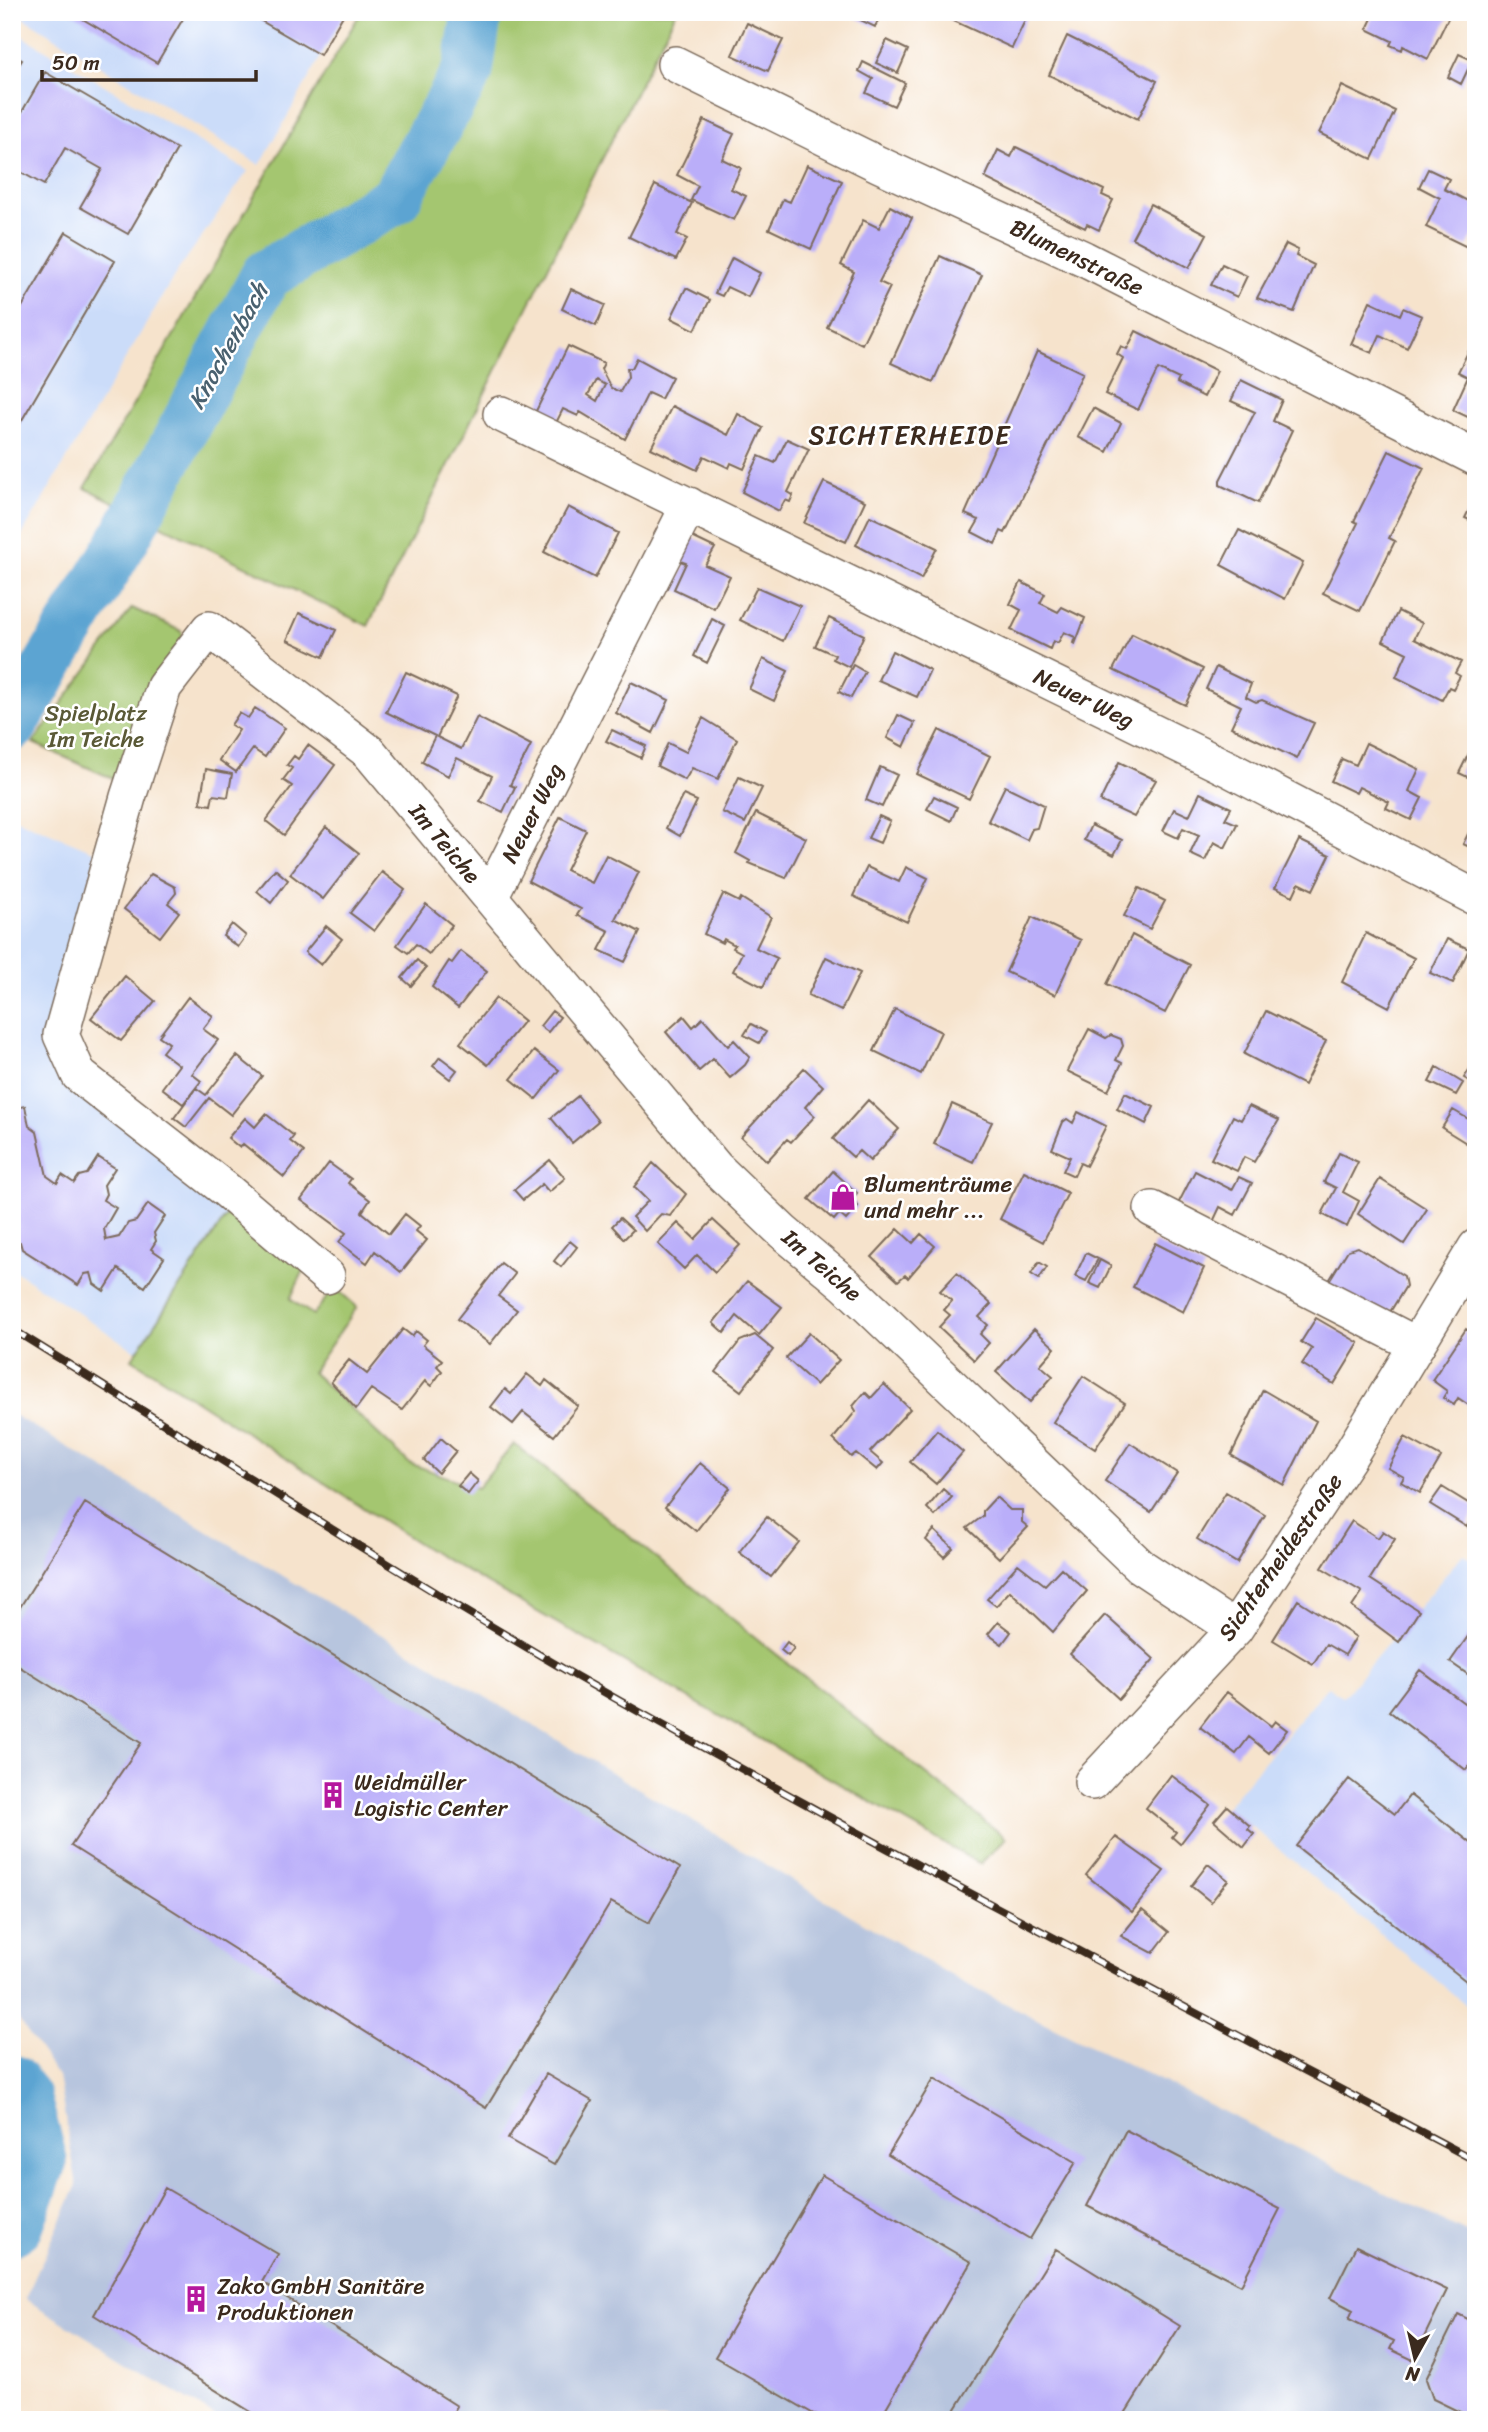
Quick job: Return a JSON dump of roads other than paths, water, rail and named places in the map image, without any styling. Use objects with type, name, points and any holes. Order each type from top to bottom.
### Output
[{"type":"street","name":"Blumenstraße","points":[[675,64],[878,164],[1084,259],[1476,458]]},
{"type":"street","name":"Neuer Weg","points":[[501,414],[1229,769],[1476,898]]},
{"type":"street","name":"Neuer Weg","points":[[490,897],[690,505]]},
{"type":"street","name":"Im Teiche","points":[[327,1276],[225,1189],[79,1075],[61,1035],[128,797],[164,687],[209,629],[369,752],[716,1168],[783,1232],[846,1285],[1140,1566],[1235,1629]]},
{"type":"street","points":[[1152,1209],[1417,1345]]},
{"type":"street","name":"Sichterheidestraße","points":[[1091,1782],[1235,1629],[1349,1457],[1476,1247]]},
{"type":"waterway","name":"Knochenbach","points":[[12,726],[123,541],[266,275],[395,199],[468,71],[477,12]]},
{"type":"waterway","points":[[12,2080],[25,2096],[42,2160],[18,2226],[12,2230]]},
{"type":"railway","points":[[12,1329],[362,1548],[574,1675],[910,1861],[1476,2161]]},
{"type":"place","name":"Blumenträume und mehr ...","points":[[843,1197]]},
{"type":"place","name":"Weidmüller Logistic Center","points":[[333,1795]]},
{"type":"place","name":"Zako GmbH Sanitäre Produktionen","points":[[196,2299]]},
{"type":"district","name":"SICHTERHEIDE","points":[[910,435]]},
{"type":"park label","name":"Spielplatz Im Teiche","points":[[96,726]]}]
